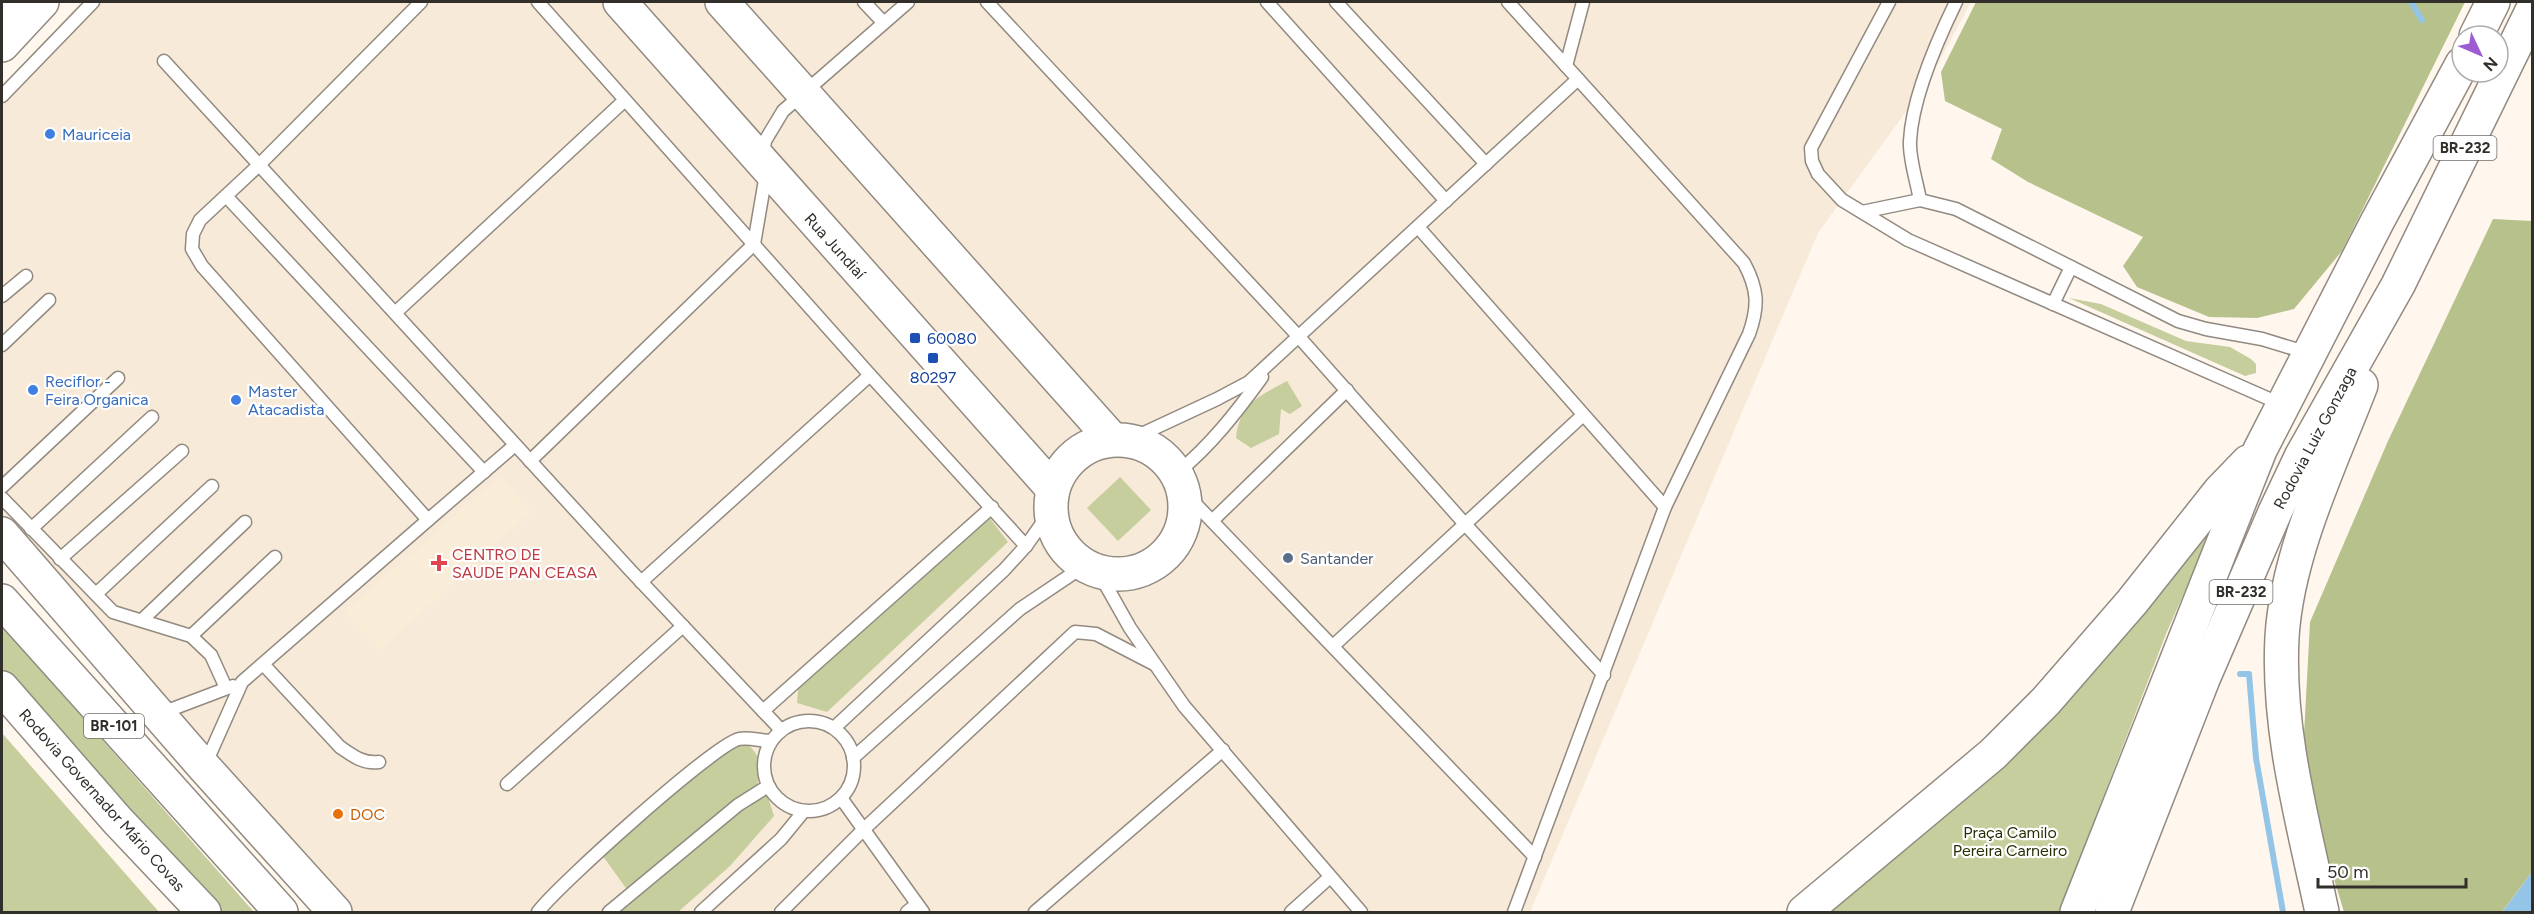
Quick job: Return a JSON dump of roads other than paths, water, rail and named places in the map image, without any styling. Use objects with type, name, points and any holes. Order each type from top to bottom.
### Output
[{"type":"main road","points":[[2,5],[5,2]]},
{"type":"main road","points":[[2,45],[42,2]]},
{"type":"main road","name":"Rua Jundiaí","points":[[620,2],[1051,500]]},
{"type":"main road","points":[[722,2],[1121,440]]},
{"type":"main road","points":[[2482,24],[2493,2]]},
{"type":"main road","name":"Rodovia Luiz Gonzaga","points":[[2112,912],[2203,680],[2275,512],[2302,455],[2398,285],[2532,10]]},
{"type":"main road","name":"BR-232","points":[[2077,912],[2260,450],[2451,84]]},
{"type":"main road","points":[[2322,912],[2290,761],[2282,680],[2282,636],[2288,598],[2305,528],[2398,285]]},
{"type":"main road","points":[[1121,440],[1148,446],[1164,457],[1181,483],[1185,515],[1178,537],[1164,556],[1145,569],[1122,575],[1092,569],[1071,556],[1060,543],[1053,528],[1051,500],[1061,470],[1075,455],[1092,444],[1121,440]]},
{"type":"main road","points":[[1804,912],[1993,754],[2046,700],[2132,602],[2220,491],[2260,450]]},
{"type":"main road","points":[[16,532],[158,714],[335,912]]},
{"type":"main road","name":"BR-101","points":[[2,601],[280,912]]},
{"type":"main road","name":"Rodovia Governador Mário Covas","points":[[2,688],[117,820],[204,912]]},
{"type":"lane","points":[[2,96],[93,2]]},
{"type":"lane","points":[[421,2],[200,220],[193,234],[192,249],[202,267],[428,520]]},
{"type":"lane","points":[[538,2],[870,375],[1026,546]]},
{"type":"lane","points":[[864,2],[883,22]]},
{"type":"lane","points":[[530,461],[754,244],[766,169],[765,141],[783,111],[908,2]]},
{"type":"lane","points":[[987,2],[1299,337],[1464,523],[1604,675]]},
{"type":"lane","points":[[1267,2],[1446,201]]},
{"type":"lane","points":[[1336,2],[1486,164]]},
{"type":"lane","points":[[1508,2],[1744,263],[1756,293],[1756,313],[1749,334],[1665,507],[1514,912]]},
{"type":"lane","points":[[1566,66],[1583,2]]},
{"type":"lane","points":[[1889,2],[1811,148],[1812,161],[1818,174],[1842,200],[1908,240],[2283,405]]},
{"type":"lane","points":[[1920,200],[1909,142],[1915,109],[1941,32],[1956,2]]},
{"type":"lane","points":[[164,61],[641,582],[781,730]]},
{"type":"lane","points":[[1121,440],[1217,399],[1249,382],[1578,79]]},
{"type":"lane","points":[[394,314],[625,100]]},
{"type":"lane","points":[[226,196],[484,471]]},
{"type":"lane","points":[[1863,212],[1920,200],[1956,210],[2178,321],[2206,329],[2262,339],[2310,353]]},
{"type":"lane","points":[[1418,227],[1582,416],[1665,507]]},
{"type":"lane","points":[[2053,304],[2071,267]]},
{"type":"lane","points":[[2,296],[26,276]]},
{"type":"lane","points":[[2,345],[49,300]]},
{"type":"lane","points":[[1271,363],[1230,422],[1203,452],[1181,483],[1212,521],[1535,857]]},
{"type":"lane","points":[[641,582],[870,375]]},
{"type":"lane","points":[[2,487],[118,378]]},
{"type":"lane","points":[[1212,521],[1347,390]]},
{"type":"lane","points":[[1333,646],[1582,416]]},
{"type":"lane","points":[[16,532],[152,417]]},
{"type":"lane","points":[[158,714],[242,682],[515,445]]},
{"type":"lane","points":[[60,559],[182,451]]},
{"type":"lane","points":[[96,594],[212,486]]},
{"type":"lane","points":[[2,498],[16,532],[60,559],[113,612],[191,636],[211,655],[226,688]]},
{"type":"lane","points":[[834,728],[1004,570],[1026,546],[1051,500]]},
{"type":"lane","points":[[763,711],[992,507]]},
{"type":"lane","points":[[142,620],[245,522]]},
{"type":"lane","points":[[191,636],[275,557]]},
{"type":"lane","points":[[853,759],[1020,609],[1092,569],[1184,706],[1361,912]]},
{"type":"lane","points":[[507,784],[683,626]]},
{"type":"lane","points":[[781,912],[863,830],[1075,632],[1096,634],[1154,664]]},
{"type":"lane","points":[[263,663],[340,747],[355,758],[370,763],[379,762]]},
{"type":"lane","points":[[204,767],[242,682]]},
{"type":"lane","points":[[810,720],[825,723],[834,728],[846,739],[853,759],[852,780],[841,798],[834,804],[819,810],[804,811],[789,807],[777,798],[768,786],[764,763],[771,741],[781,730],[795,723],[810,720]]},
{"type":"lane","points":[[538,912],[581,868],[710,756],[739,739],[771,741]]},
{"type":"lane","points":[[1035,912],[1223,750]]},
{"type":"lane","points":[[609,912],[738,805],[768,786]]},
{"type":"lane","points":[[841,798],[916,910]]},
{"type":"lane","points":[[701,912],[781,839],[804,811]]},
{"type":"lane","points":[[1291,912],[1330,877]]},
{"type":"water","points":[[2532,872],[2532,912],[2504,912],[2503,911]]},
{"type":"waterway","points":[[2411,2],[2422,20]]},
{"type":"waterway","points":[[2240,674],[2249,674],[2256,758],[2283,912]]},
{"type":"place","name":"Mauriceia","points":[[50,134]]},
{"type":"place","name":"60080","points":[[915,338]]},
{"type":"place","name":"80297","points":[[933,358]]},
{"type":"place","name":"Reciflor - Feira Organica","points":[[33,390]]},
{"type":"place","name":"Master Atacadista","points":[[236,400]]},
{"type":"place","name":"Santander","points":[[1288,558]]},
{"type":"place","name":"CENTRO DE SAUDE PAN CEASA","points":[[439,563]]},
{"type":"place","name":"DOC","points":[[338,814]]},
{"type":"park label","name":"Praça Camilo Pereira Carneiro","points":[[2010,841]]}]
